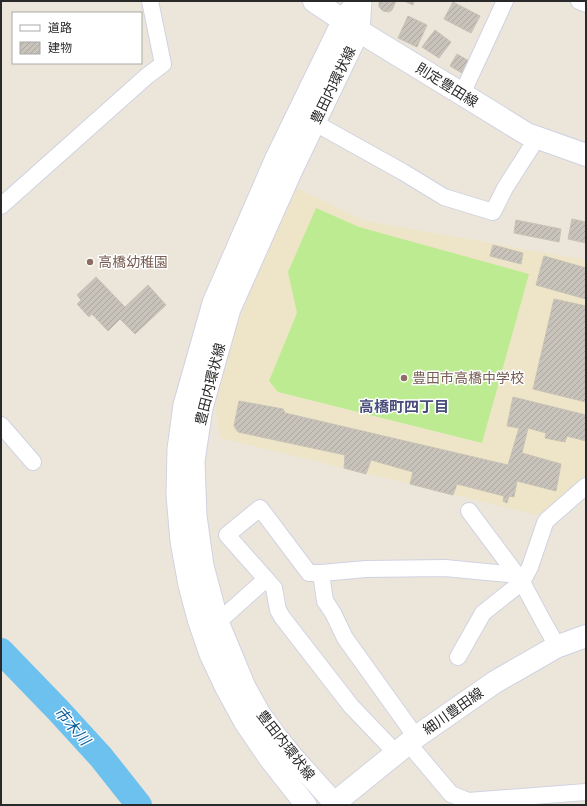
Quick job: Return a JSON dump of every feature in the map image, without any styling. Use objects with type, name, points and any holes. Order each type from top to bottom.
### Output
[{"type":"main road","name":"則定豊田線","points":[[314,1],[351,26],[527,134],[586,156]]},
{"type":"main road","name":"細川豊田線","points":[[334,804],[407,744],[455,708],[495,682],[556,647],[586,636]]},
{"type":"street","points":[[1,206],[147,76],[163,64],[150,1]]},
{"type":"street","name":"豊田内環状線","points":[[306,805],[269,758],[244,720],[226,688],[210,654],[188,585],[181,541],[177,495],[178,449],[184,405],[213,304],[276,158],[351,26],[358,1]]},
{"type":"street","name":"豊田内環状線","points":[[334,804],[293,757],[260,714],[245,687],[218,622],[203,566],[196,516],[194,461],[202,408],[230,309],[292,170],[315,123],[361,1]]},
{"type":"street","points":[[462,94],[505,1]]},
{"type":"street","points":[[579,1],[586,4]]},
{"type":"street","points":[[315,123],[403,172],[444,197],[493,212],[505,188],[538,138]]},
{"type":"street","points":[[1,425],[33,462]]},
{"type":"street","points":[[458,657],[483,613],[530,567],[545,523],[586,486]]},
{"type":"street","points":[[407,744],[351,706],[282,617],[278,610],[274,588],[227,535],[260,508],[309,573],[366,569],[445,568],[519,579]]},
{"type":"street","points":[[468,511],[519,579],[552,637],[556,647]]},
{"type":"street","points":[[321,573],[325,601],[407,744],[451,794],[468,801],[586,792]]},
{"type":"street","points":[[218,622],[266,579]]},
{"type":"shaded area","name":"豊田市高橋中学校","points":[[297,188],[365,221],[586,260],[586,485],[549,518],[220,438],[215,409],[228,347],[253,286]]},
{"type":"green space","points":[[316,208],[359,227],[529,274],[482,443],[278,392],[269,381],[297,313],[288,272]]},
{"type":"building","points":[[379,1],[396,1],[392,10],[389,12],[383,11],[379,7]]},
{"type":"building","points":[[404,1],[414,1],[413,5]]},
{"type":"building","points":[[453,2],[480,16],[471,33],[444,19]]},
{"type":"building","points":[[408,16],[427,25],[417,47],[398,38]]},
{"type":"building","points":[[435,30],[451,42],[439,58],[422,47]]},
{"type":"building","points":[[457,54],[469,61],[462,73],[450,66]]},
{"type":"building","points":[[572,219],[586,222],[586,243],[568,239]]},
{"type":"building","points":[[516,220],[561,229],[559,242],[514,233]]},
{"type":"building","points":[[493,245],[523,253],[521,264],[490,256]]},
{"type":"building","points":[[544,256],[586,268],[586,299],[536,285]]},
{"type":"building","points":[[96,277],[125,307],[148,285],[166,305],[135,334],[120,319],[108,331],[92,314],[89,317],[77,304],[81,300],[77,295]]},
{"type":"building","points":[[554,299],[586,306],[586,402],[533,389]]},
{"type":"building","points":[[513,397],[586,415],[586,441],[567,436],[565,442],[545,438],[546,433],[528,428],[522,453],[561,464],[556,491],[517,481],[514,497],[509,496],[507,503],[503,501],[504,496],[457,484],[453,495],[410,484],[413,472],[371,460],[366,474],[344,468],[345,455],[238,432],[234,426],[239,401],[283,409],[285,413],[508,465],[519,428],[507,426]]},
{"type":"waterway","name":"市木川","points":[[1,651],[101,757],[139,805]]},
{"type":"place","name":"高橋幼稚園","points":[[90,262]]},
{"type":"place","name":"豊田市高橋中学校","points":[[404,378]]},
{"type":"district","name":"高橋町四丁目","points":[[404,407]]}]
